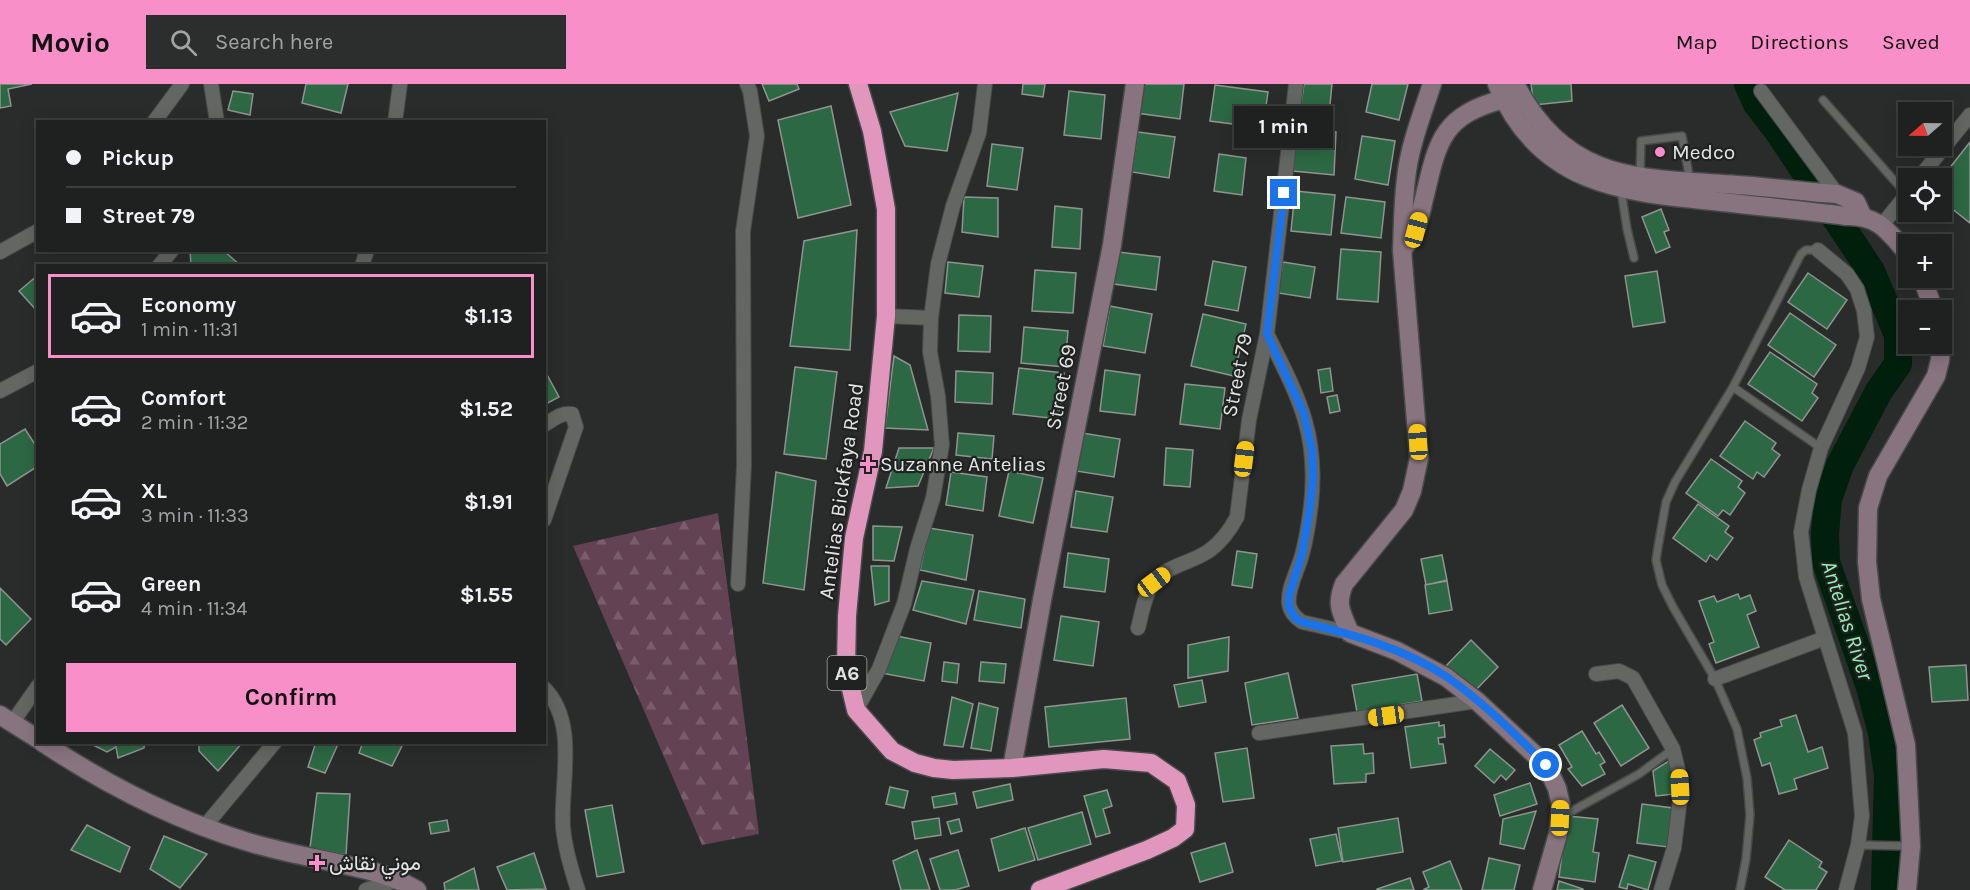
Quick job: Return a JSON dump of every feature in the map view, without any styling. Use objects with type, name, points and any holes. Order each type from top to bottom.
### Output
[{"type":"highway","name":"Antelias Bickfaya Road","points":[[858,84],[872,131],[886,209],[886,316],[873,451],[854,538],[847,616],[846,668],[856,710],[892,751],[915,763],[953,770],[1012,768],[1104,759],[1151,763],[1177,781],[1186,804],[1185,829],[1173,838],[1040,890]]},
{"type":"street","points":[[155,120],[182,84]]},
{"type":"street","points":[[211,84],[217,120]]},
{"type":"street","points":[[395,120],[400,84]]},
{"type":"street","points":[[738,584],[744,466],[743,231],[757,136],[747,84]]},
{"type":"street","points":[[856,710],[879,669],[904,604],[917,549],[933,498],[942,445],[938,396],[930,352],[931,318],[938,264],[952,206],[979,133],[985,84]]},
{"type":"street","name":"Street 69","points":[[1012,768],[1042,600],[1112,244],[1135,84]]},
{"type":"street","name":"Street 79","points":[[1138,628],[1148,593],[1154,582],[1169,571],[1209,551],[1230,530],[1237,518],[1249,420],[1267,334],[1296,84]]},
{"type":"street","points":[[1350,633],[1338,598],[1344,584],[1404,510],[1412,491],[1419,458],[1402,250],[1406,178],[1414,141],[1432,84]]},
{"type":"street","points":[[1515,84],[1536,119],[1556,140],[1586,161],[1599,167],[1640,177],[1831,194],[1856,202],[1854,216]]},
{"type":"street","points":[[1761,91],[1831,194]]},
{"type":"street","points":[[1402,250],[1416,230],[1437,147],[1444,134],[1464,114],[1485,104],[1501,92],[1519,124],[1535,143],[1557,161],[1587,178],[1621,189],[1666,196],[1854,216],[1882,225],[1898,243]]},
{"type":"street","points":[[1927,168],[1970,115]]},
{"type":"street","points":[[1882,225],[1898,205]]},
{"type":"street","points":[[0,252],[36,232]]},
{"type":"street","points":[[1818,250],[1847,274],[1857,289],[1864,311],[1867,337],[1858,368],[1809,490],[1802,532],[1806,577],[1855,733],[1862,816],[1862,845],[1846,890]]},
{"type":"street","points":[[161,264],[170,252]]},
{"type":"street","points":[[886,316],[931,318]]},
{"type":"street","points":[[1267,334],[1304,414],[1312,450],[1313,477],[1310,508],[1302,554],[1289,596],[1289,607],[1295,618],[1302,622],[1350,633],[1424,664],[1446,677],[1477,701],[1546,765],[1557,788],[1561,805],[1560,818],[1542,890]]},
{"type":"street","points":[[1907,890],[1904,846],[1906,745],[1871,599],[1867,562],[1868,508],[1878,476],[1936,376],[1940,354]]},
{"type":"street","points":[[0,391],[36,372]]},
{"type":"street","points":[[546,424],[568,413],[572,414],[575,419],[576,427],[546,514]]},
{"type":"street","points":[[1715,679],[1825,638]]},
{"type":"street","points":[[1596,674],[1619,671],[1633,678],[1673,749],[1679,774],[1680,799],[1674,848],[1661,890]]},
{"type":"street","points":[[36,688],[6,719],[36,739]]},
{"type":"street","points":[[546,690],[551,695],[561,718],[566,744],[563,828],[568,860],[578,890]]},
{"type":"street","points":[[1259,733],[1477,701]]},
{"type":"street","points":[[45,744],[72,762],[174,815],[249,842],[359,868],[398,880],[417,890]]},
{"type":"street","points":[[205,826],[273,744]]},
{"type":"street","points":[[366,890],[398,880]]},
{"type":"lane","points":[[1824,100],[1898,184]]},
{"type":"lane","points":[[1640,177],[1641,141],[1682,136],[1690,181]]},
{"type":"lane","points":[[1621,189],[1634,258]]},
{"type":"lane","points":[[1740,890],[1746,859],[1750,815],[1747,778],[1737,729],[1715,679],[1662,585],[1656,560],[1666,502],[1675,482],[1733,387],[1801,254],[1806,250],[1818,250]]},
{"type":"lane","points":[[1733,387],[1826,452]]},
{"type":"lane","points":[[1560,818],[1639,774],[1673,749]]},
{"type":"lane","points":[[1862,845],[1904,846]]},
{"type":"green space","points":[[718,513],[759,834],[702,845],[573,546]]},
{"type":"building","points":[[0,84],[32,84],[8,89],[11,106],[0,108]]},
{"type":"building","points":[[306,84],[348,84],[341,113],[302,103]]},
{"type":"building","points":[[762,84],[797,84],[799,89],[769,101]]},
{"type":"building","points":[[1023,84],[1045,84],[1043,97],[1022,94]]},
{"type":"building","points":[[1140,84],[1184,84],[1180,119],[1136,113]]},
{"type":"building","points":[[1304,84],[1332,84],[1329,115],[1300,111]]},
{"type":"building","points":[[1372,84],[1408,84],[1399,120],[1366,112]]},
{"type":"building","points":[[1531,84],[1571,84],[1572,101],[1534,105]]},
{"type":"building","points":[[1215,85],[1268,92],[1263,128],[1210,121]]},
{"type":"building","points":[[233,91],[253,94],[250,115],[228,110]]},
{"type":"building","points":[[1069,91],[1105,95],[1101,139],[1064,135]]},
{"type":"building","points":[[958,93],[947,151],[905,146],[890,112]]},
{"type":"building","points":[[831,106],[851,205],[798,218],[778,120]]},
{"type":"building","points":[[1297,128],[1336,132],[1334,175],[1293,171]]},
{"type":"building","points":[[1138,132],[1175,137],[1169,178],[1132,172]]},
{"type":"building","points":[[1362,136],[1395,141],[1388,185],[1355,179]]},
{"type":"building","points":[[1970,142],[1970,223],[1952,209],[1952,168],[1950,168]]},
{"type":"building","points":[[992,144],[1023,148],[1017,190],[987,186]]},
{"type":"building","points":[[1219,154],[1246,158],[1242,195],[1214,191]]},
{"type":"building","points":[[1295,191],[1335,195],[1331,235],[1291,231]]},
{"type":"building","points":[[964,197],[998,198],[998,237],[962,232]]},
{"type":"building","points":[[1346,197],[1385,202],[1381,238],[1341,233]]},
{"type":"building","points":[[1055,206],[1082,209],[1080,249],[1052,247]]},
{"type":"building","points":[[1661,209],[1669,230],[1664,232],[1670,247],[1656,253],[1642,217]]},
{"type":"building","points":[[857,230],[850,350],[790,346],[804,241]]},
{"type":"building","points":[[1341,249],[1381,252],[1378,302],[1337,299]]},
{"type":"building","points":[[190,252],[225,252],[239,264],[191,264]]},
{"type":"building","points":[[1118,252],[1160,257],[1156,290],[1114,284]]},
{"type":"building","points":[[1213,261],[1246,267],[1238,311],[1205,305]]},
{"type":"building","points":[[948,262],[983,266],[979,297],[945,293]]},
{"type":"building","points":[[1283,262],[1315,267],[1310,298],[1278,293]]},
{"type":"building","points":[[1035,270],[1076,273],[1073,313],[1032,311]]},
{"type":"building","points":[[1657,271],[1665,322],[1633,327],[1625,276]]},
{"type":"building","points":[[1808,273],[1847,300],[1827,329],[1788,302]]},
{"type":"building","points":[[36,277],[36,310],[19,291]]},
{"type":"building","points":[[1110,306],[1152,314],[1145,353],[1103,346]]},
{"type":"building","points":[[1790,313],[1836,345],[1814,377],[1768,345]]},
{"type":"building","points":[[1203,314],[1246,324],[1234,376],[1191,366]]},
{"type":"building","points":[[959,315],[991,316],[990,352],[958,351]]},
{"type":"building","points":[[1024,327],[1068,331],[1065,367],[1021,363]]},
{"type":"building","points":[[1770,352],[1817,384],[1812,393],[1818,398],[1802,421],[1748,384]]},
{"type":"building","points":[[894,356],[910,365],[928,430],[885,428]]},
{"type":"building","points":[[795,367],[837,372],[826,459],[784,454]]},
{"type":"building","points":[[1019,368],[1064,373],[1059,419],[1013,414]]},
{"type":"building","points":[[1330,368],[1333,391],[1321,393],[1318,370]]},
{"type":"building","points":[[1105,370],[1140,375],[1135,415],[1100,411]]},
{"type":"building","points":[[956,371],[993,373],[992,404],[955,402]]},
{"type":"building","points":[[546,373],[559,397],[546,404]]},
{"type":"building","points":[[1185,384],[1225,388],[1220,429],[1180,424]]},
{"type":"building","points":[[1337,395],[1340,411],[1330,413],[1327,397]]},
{"type":"building","points":[[1745,421],[1776,443],[1772,449],[1780,455],[1764,477],[1757,472],[1753,479],[1720,456]]},
{"type":"building","points":[[25,429],[36,446],[36,467],[7,486],[0,474],[0,444]]},
{"type":"building","points":[[958,433],[994,436],[992,459],[956,455]]},
{"type":"building","points":[[1082,433],[1120,439],[1114,477],[1076,471]]},
{"type":"building","points":[[899,448],[934,448],[918,486],[886,488]]},
{"type":"building","points":[[1166,448],[1193,450],[1190,487],[1164,485]]},
{"type":"building","points":[[1711,459],[1742,481],[1738,487],[1745,493],[1730,515],[1723,510],[1718,516],[1686,493]]},
{"type":"building","points":[[1009,471],[1043,478],[1033,523],[999,516]]},
{"type":"building","points":[[776,472],[816,481],[804,590],[763,583]]},
{"type":"building","points":[[951,472],[987,477],[983,511],[946,505]]},
{"type":"building","points":[[1076,491],[1113,497],[1107,532],[1071,527]]},
{"type":"building","points":[[1698,504],[1729,526],[1725,532],[1733,538],[1717,560],[1710,555],[1706,562],[1673,538]]},
{"type":"building","points":[[873,526],[902,527],[894,561],[873,560]]},
{"type":"building","points":[[929,528],[973,535],[966,580],[920,570]]},
{"type":"building","points":[[1237,551],[1257,554],[1252,588],[1232,585]]},
{"type":"building","points":[[1068,553],[1109,559],[1105,592],[1064,587]]},
{"type":"building","points":[[1442,555],[1447,580],[1426,585],[1421,559]]},
{"type":"building","points":[[871,566],[889,566],[889,601],[875,605]]},
{"type":"building","points":[[922,581],[974,590],[966,624],[913,610]]},
{"type":"building","points":[[1447,581],[1452,610],[1429,614],[1425,585]]},
{"type":"building","points":[[0,588],[31,619],[6,645],[0,639]]},
{"type":"building","points":[[979,591],[1025,599],[1021,628],[974,620]]},
{"type":"building","points":[[1738,594],[1740,599],[1750,595],[1756,611],[1747,615],[1759,647],[1716,663],[1709,644],[1714,642],[1699,601],[1714,596],[1717,602]]},
{"type":"building","points":[[1061,616],[1099,622],[1093,666],[1054,660]]},
{"type":"building","points":[[897,636],[931,643],[924,681],[881,673]]},
{"type":"building","points":[[1229,637],[1228,671],[1188,678],[1188,645]]},
{"type":"building","points":[[1471,640],[1498,667],[1472,694],[1445,667]]},
{"type":"building","points":[[944,662],[959,664],[957,683],[942,681]]},
{"type":"building","points":[[981,662],[1006,664],[1004,683],[979,681]]},
{"type":"building","points":[[1966,665],[1968,700],[1932,702],[1929,667]]},
{"type":"building","points":[[1288,673],[1298,718],[1252,725],[1245,683]]},
{"type":"building","points":[[1417,674],[1422,701],[1357,712],[1352,685]]},
{"type":"building","points":[[1202,680],[1206,702],[1179,707],[1174,685]]},
{"type":"building","points":[[952,697],[973,704],[963,747],[944,745]]},
{"type":"building","points":[[1126,698],[1130,739],[1049,747],[1045,707]]},
{"type":"building","points":[[979,703],[998,708],[991,751],[971,748]]},
{"type":"building","points":[[1622,705],[1649,748],[1621,766],[1594,723]]},
{"type":"building","points":[[1796,715],[1808,752],[1822,747],[1828,768],[1794,779],[1797,789],[1779,794],[1770,763],[1762,766],[1754,740],[1761,737],[1760,733],[1782,726],[1780,720]]},
{"type":"building","points":[[1439,722],[1439,726],[1444,725],[1445,737],[1438,738],[1439,744],[1443,744],[1446,763],[1411,768],[1405,727]]},
{"type":"building","points":[[1582,731],[1596,754],[1599,752],[1605,762],[1600,765],[1605,774],[1582,786],[1568,769],[1572,767],[1559,745]]},
{"type":"building","points":[[91,744],[145,744],[144,748],[118,758],[116,747],[107,752]]},
{"type":"building","points":[[199,744],[241,744],[218,771],[199,751]]},
{"type":"building","points":[[315,744],[338,744],[325,773],[308,767]]},
{"type":"building","points":[[362,744],[403,744],[392,766],[359,753]]},
{"type":"building","points":[[1363,744],[1364,754],[1373,753],[1374,773],[1366,774],[1366,782],[1334,784],[1331,746]]},
{"type":"building","points":[[1247,748],[1254,798],[1223,802],[1215,753]]},
{"type":"building","points":[[1490,749],[1515,770],[1506,780],[1501,775],[1494,783],[1475,766]]},
{"type":"building","points":[[1672,759],[1674,794],[1656,796],[1653,771]]},
{"type":"building","points":[[1530,783],[1537,804],[1500,816],[1494,795]]},
{"type":"building","points":[[1010,784],[1013,800],[977,808],[973,792]]},
{"type":"building","points":[[890,787],[908,791],[904,808],[886,804]]},
{"type":"building","points":[[1107,790],[1112,806],[1103,809],[1110,833],[1096,837],[1084,796]]},
{"type":"building","points":[[317,793],[350,794],[346,855],[310,848]]},
{"type":"building","points":[[955,793],[957,804],[934,808],[932,797]]},
{"type":"building","points":[[1642,804],[1673,808],[1668,847],[1637,843]]},
{"type":"building","points":[[612,805],[624,872],[597,877],[585,810]]},
{"type":"building","points":[[1536,811],[1524,849],[1500,844],[1503,819]]},
{"type":"building","points":[[1082,812],[1091,844],[1038,860],[1028,828]]},
{"type":"building","points":[[1568,816],[1598,819],[1593,852],[1599,853],[1595,882],[1559,877],[1562,854],[1560,852]]},
{"type":"building","points":[[939,818],[941,835],[915,839],[912,822]]},
{"type":"building","points":[[1398,818],[1403,852],[1343,862],[1338,828]]},
{"type":"building","points":[[959,819],[962,831],[951,834],[947,822]]},
{"type":"building","points":[[447,820],[449,831],[431,834],[429,823]]},
{"type":"building","points":[[87,825],[130,847],[120,872],[71,850]]},
{"type":"building","points":[[1025,828],[1035,860],[999,871],[991,839]]},
{"type":"building","points":[[1336,834],[1342,861],[1316,866],[1310,839]]},
{"type":"building","points":[[164,836],[207,854],[180,888],[150,869]]},
{"type":"building","points":[[1789,840],[1822,862],[1819,867],[1827,872],[1816,890],[1785,890],[1765,877]]},
{"type":"building","points":[[1225,843],[1233,872],[1200,882],[1191,853]]},
{"type":"building","points":[[917,850],[930,890],[901,890],[893,861]]},
{"type":"building","points":[[958,850],[969,886],[955,890],[940,890],[930,859]]},
{"type":"building","points":[[534,853],[546,889],[507,890],[497,867]]},
{"type":"building","points":[[1629,855],[1656,862],[1648,890],[1628,884],[1627,889],[1619,887]]},
{"type":"building","points":[[1489,858],[1520,865],[1514,890],[1482,890]]},
{"type":"building","points":[[1450,861],[1462,890],[1423,890],[1429,887],[1423,872]]},
{"type":"building","points":[[474,868],[479,890],[445,890],[444,883]]},
{"type":"building","points":[[1410,878],[1414,890],[1377,890],[1377,889]]},
{"type":"building","points":[[1559,881],[1583,889],[1583,890],[1557,890]]},
{"type":"waterway","name":"Antelias River","points":[[1748,84],[1757,104],[1778,131],[1871,271],[1898,335],[1898,364],[1879,391],[1840,465],[1828,499],[1825,534],[1826,562],[1870,687],[1882,733],[1888,775],[1885,890]]},
{"type":"place","name":"Medco","points":[[1660,152]]},
{"type":"place","name":"Suzanne Antelias","points":[[868,464]]},
{"type":"place","name":"موني نقاش","points":[[317,863]]},
{"type":"route","points":[[1284,193],[1267,334],[1304,414],[1312,450],[1313,477],[1302,554],[1289,596],[1289,607],[1295,618],[1302,622],[1350,633],[1396,651],[1446,677],[1517,736],[1546,765]]}]
